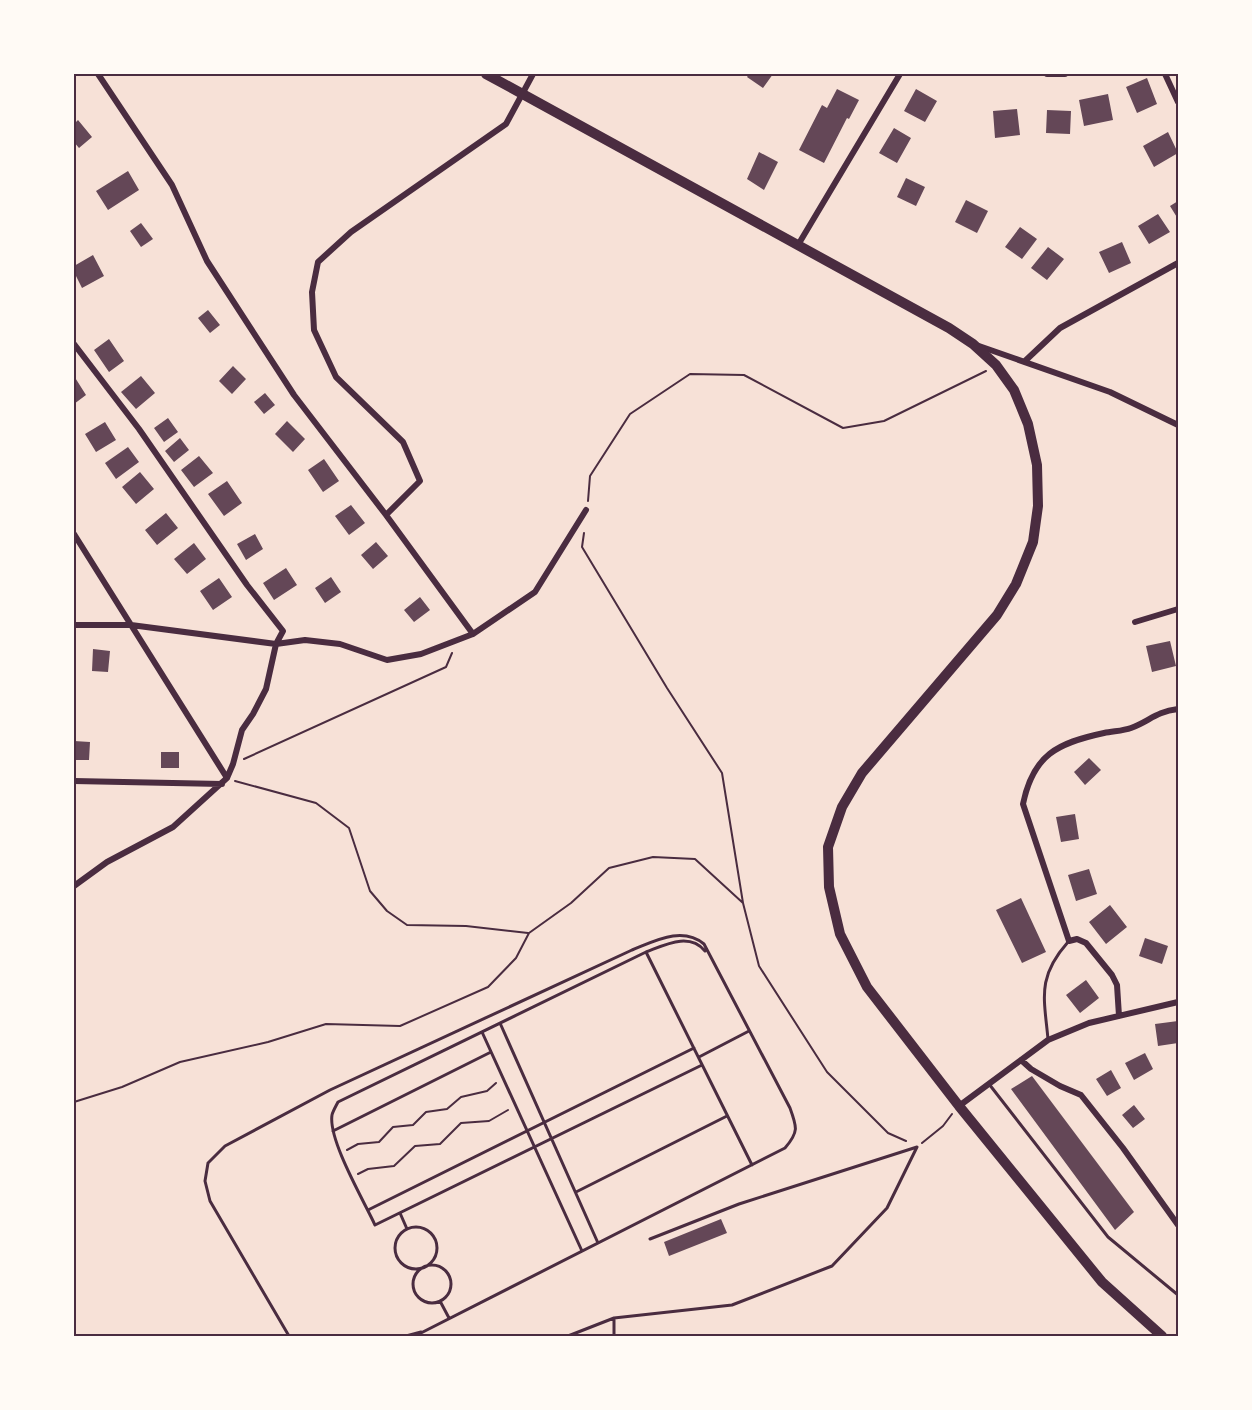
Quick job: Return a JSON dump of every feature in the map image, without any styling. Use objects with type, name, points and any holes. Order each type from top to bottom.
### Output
[{"type":"main road","points":[[486,74],[949,328],[973,344],[996,365],[1014,390],[1028,423],[1037,465],[1038,506],[1033,542],[1016,584],[997,615],[862,773],[842,807],[828,847],[829,887],[840,934],[867,987],[959,1106],[1101,1282],[1162,1336]]},
{"type":"street","points":[[98,74],[172,185],[207,261],[275,367],[473,634]]},
{"type":"street","points":[[386,515],[420,481],[402,442],[336,377],[314,330],[312,292],[318,262],[351,232],[506,124],[533,74]]},
{"type":"street","points":[[798,245],[900,74]]},
{"type":"street","points":[[1047,74],[1065,74]]},
{"type":"street","points":[[1165,74],[1179,102]]},
{"type":"street","points":[[1025,361],[1060,328],[1179,263]]},
{"type":"street","points":[[74,344],[139,429],[247,585],[283,631],[276,644],[266,689],[254,714],[242,730],[233,764],[224,781],[173,827],[107,862],[74,886]]},
{"type":"street","points":[[973,344],[1110,392],[1179,425]]},
{"type":"street","points":[[74,625],[131,625],[276,644],[306,640],[340,644],[387,660],[420,654],[473,634],[535,592],[586,510]]},
{"type":"street","points":[[74,534],[224,781]]},
{"type":"street","points":[[1135,622],[1179,609]]},
{"type":"street","points":[[1119,1016],[1118,985],[1112,975],[1086,943],[1077,939],[1069,941],[1023,804],[1027,783],[1039,764],[1057,748],[1084,738],[1130,729],[1159,713],[1179,709]]},
{"type":"street","points":[[74,781],[224,781]]},
{"type":"street","points":[[959,1106],[1048,1040],[1089,1023],[1179,1002]]},
{"type":"street","points":[[1021,1060],[1031,1069],[1060,1086],[1081,1095],[1179,1225]]},
{"type":"lane","points":[[289,1336],[210,1201],[205,1181],[208,1163],[225,1146],[330,1090],[632,950],[666,937],[686,935],[696,938],[704,944],[790,1108],[796,1124],[795,1136],[785,1148],[415,1336]]},
{"type":"lane","points":[[702,1065],[375,1225],[333,1131],[332,1115],[338,1102],[646,952],[676,941],[690,941],[702,948],[712,960]]},
{"type":"lane","points":[[1048,1040],[1044,984],[1059,952],[1069,941]]},
{"type":"lane","points":[[646,952],[752,1165]]},
{"type":"lane","points":[[500,1023],[598,1243]]},
{"type":"lane","points":[[699,1057],[750,1031]]},
{"type":"lane","points":[[482,1032],[582,1251]]},
{"type":"lane","points":[[368,1210],[694,1048]]},
{"type":"lane","points":[[333,1131],[491,1052]]},
{"type":"lane","points":[[989,1083],[1108,1237],[1179,1296]]},
{"type":"lane","points":[[576,1191],[728,1116]]},
{"type":"lane","points":[[568,1336],[614,1318],[732,1305],[832,1266],[887,1208],[917,1147],[740,1204],[650,1239]]},
{"type":"lane","points":[[399,1213],[407,1229]]},
{"type":"lane","points":[[423,1267],[413,1282],[416,1294],[425,1302],[440,1301],[448,1295],[451,1289],[450,1276],[441,1267],[435,1265],[423,1267],[416,1268],[403,1264],[396,1252],[397,1238],[407,1229],[420,1227],[432,1234],[435,1240],[437,1246],[433,1259],[423,1267]]},
{"type":"lane","points":[[440,1301],[449,1319]]},
{"type":"lane","points":[[614,1318],[614,1336]]},
{"type":"lane","points":[[406,1336],[431,1328]]},
{"type":"path","points":[[743,903],[722,773],[667,688],[582,547],[590,477],[630,414],[690,374],[744,375],[843,428],[884,422],[996,365]]},
{"type":"path","points":[[233,764],[446,667],[454,648],[450,642]]},
{"type":"path","points":[[224,781],[316,803],[350,828],[370,891],[387,911],[407,925],[466,926],[529,933]]},
{"type":"path","points":[[341,1153],[358,1144],[379,1142],[393,1127],[413,1125],[426,1112],[447,1109],[461,1097],[487,1091],[503,1077]]},
{"type":"path","points":[[352,1177],[369,1169],[394,1166],[414,1146],[440,1144],[461,1123],[489,1121],[516,1105]]},
{"type":"building","points":[[749,74],[773,74],[763,88],[747,77]]},
{"type":"building","points":[[1147,78],[1157,104],[1137,113],[1126,87]]},
{"type":"building","points":[[837,89],[859,100],[824,163],[799,150],[822,105],[827,108]]},
{"type":"building","points":[[916,89],[937,101],[925,122],[904,111]]},
{"type":"building","points":[[1108,94],[1113,120],[1084,126],[1079,100]]},
{"type":"building","points":[[1017,109],[1020,135],[995,138],[993,111]]},
{"type":"building","points":[[1047,110],[1071,111],[1070,134],[1046,133]]},
{"type":"building","points":[[78,120],[92,137],[79,148],[74,142],[74,124]]},
{"type":"building","points":[[894,128],[911,138],[897,163],[879,153]]},
{"type":"building","points":[[1168,132],[1178,153],[1154,167],[1143,146]]},
{"type":"building","points":[[759,152],[778,162],[764,190],[747,179]]},
{"type":"building","points":[[128,171],[139,190],[108,210],[96,191]]},
{"type":"building","points":[[906,178],[925,187],[916,206],[897,197]]},
{"type":"building","points":[[966,200],[988,211],[977,233],[955,222]]},
{"type":"building","points":[[1178,201],[1178,219],[1170,206]]},
{"type":"building","points":[[1158,214],[1170,232],[1149,244],[1138,226]]},
{"type":"building","points":[[141,223],[153,239],[141,247],[130,231]]},
{"type":"building","points":[[1020,227],[1037,239],[1022,259],[1005,247]]},
{"type":"building","points":[[1122,242],[1131,263],[1109,273],[1099,252]]},
{"type":"building","points":[[1048,247],[1064,259],[1047,280],[1031,268]]},
{"type":"building","points":[[93,255],[104,276],[82,288],[74,272],[74,266]]},
{"type":"building","points":[[208,310],[220,325],[210,333],[198,318]]},
{"type":"building","points":[[109,339],[124,361],[109,372],[94,350]]},
{"type":"building","points":[[233,366],[246,379],[232,394],[219,381]]},
{"type":"building","points":[[74,376],[86,395],[74,404]]},
{"type":"building","points":[[141,376],[155,393],[136,409],[121,392]]},
{"type":"building","points":[[265,393],[275,405],[264,414],[254,402]]},
{"type":"building","points":[[168,418],[178,432],[164,442],[154,428]]},
{"type":"building","points":[[287,421],[305,439],[293,452],[275,434]]},
{"type":"building","points":[[105,422],[116,440],[96,452],[85,434]]},
{"type":"building","points":[[180,438],[189,450],[174,462],[165,451]]},
{"type":"building","points":[[128,447],[139,462],[116,479],[105,463]]},
{"type":"building","points":[[199,456],[213,473],[194,487],[181,470]]},
{"type":"building","points":[[324,459],[339,481],[323,492],[308,470]]},
{"type":"building","points":[[140,472],[154,489],[136,504],[122,487]]},
{"type":"building","points":[[227,481],[242,503],[224,516],[208,494]]},
{"type":"building","points":[[351,505],[365,523],[349,535],[335,516]]},
{"type":"building","points":[[166,513],[178,528],[157,545],[145,530]]},
{"type":"building","points":[[255,534],[263,549],[246,560],[237,544]]},
{"type":"building","points":[[376,542],[388,556],[373,569],[361,555]]},
{"type":"building","points":[[194,543],[206,559],[187,574],[174,559]]},
{"type":"building","points":[[286,568],[297,585],[274,600],[263,583]]},
{"type":"building","points":[[331,577],[341,592],[325,603],[315,588]]},
{"type":"building","points":[[219,578],[232,597],[213,610],[200,591]]},
{"type":"building","points":[[420,597],[430,610],[414,622],[404,610]]},
{"type":"building","points":[[1170,641],[1176,666],[1152,672],[1146,646]]},
{"type":"building","points":[[93,649],[110,651],[108,672],[92,671]]},
{"type":"building","points":[[74,741],[90,742],[89,760],[74,760]]},
{"type":"building","points":[[161,752],[179,752],[179,768],[161,768]]},
{"type":"building","points":[[1089,758],[1101,770],[1085,785],[1074,772]]},
{"type":"building","points":[[1075,814],[1079,839],[1061,842],[1056,817]]},
{"type":"building","points":[[1089,869],[1097,894],[1076,901],[1068,875]]},
{"type":"building","points":[[1021,898],[1046,952],[1022,963],[996,910]]},
{"type":"building","points":[[1110,905],[1127,927],[1106,944],[1089,922]]},
{"type":"building","points":[[1145,938],[1168,946],[1162,964],[1139,956]]},
{"type":"building","points":[[1086,980],[1099,998],[1080,1013],[1066,995]]},
{"type":"building","points":[[1178,1021],[1178,1043],[1158,1046],[1155,1024]]},
{"type":"building","points":[[1145,1053],[1153,1069],[1134,1080],[1125,1063]]},
{"type":"building","points":[[1111,1070],[1121,1088],[1107,1096],[1096,1079]]},
{"type":"building","points":[[1032,1076],[1134,1212],[1115,1230],[1011,1089]]},
{"type":"building","points":[[1134,1105],[1145,1119],[1133,1128],[1122,1115]]},
{"type":"building","points":[[721,1219],[727,1233],[669,1256],[664,1242]]}]
